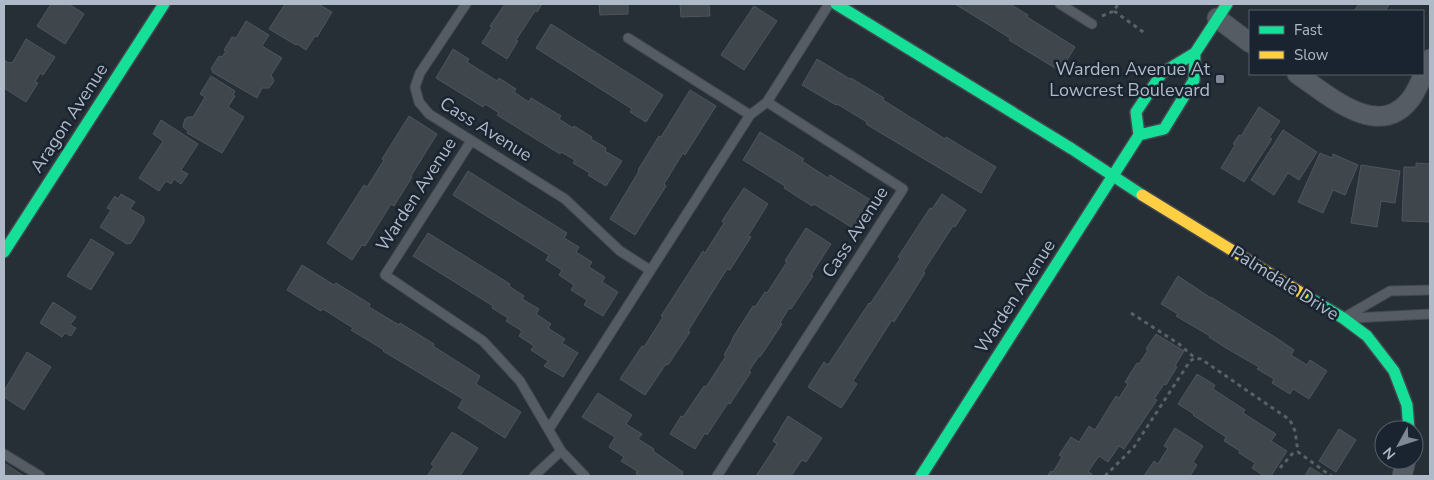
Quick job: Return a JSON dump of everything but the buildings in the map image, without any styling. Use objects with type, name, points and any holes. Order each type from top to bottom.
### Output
[{"type":"street","name":"Aragon Avenue","points":[[4,252],[164,4]]},
{"type":"street","points":[[836,4],[1072,149],[1112,176]]},
{"type":"street","points":[[1195,53],[1194,80],[1164,129],[1139,135],[1136,112],[1162,72],[1195,53],[1222,11],[1249,42]]},
{"type":"street","points":[[1424,72],[1430,59]]},
{"type":"street","points":[[1299,75],[1350,109],[1367,116],[1386,116],[1400,111],[1411,99],[1422,75]]},
{"type":"street","name":"Warden Avenue","points":[[921,476],[1139,135]]},
{"type":"street","name":"Palmdale Drive","points":[[1112,176],[1343,318],[1367,336],[1394,371],[1407,405],[1408,420]]},
{"type":"lane","name":"Cass Avenue","points":[[466,4],[420,73],[414,87],[418,102],[425,111],[565,199],[620,251],[650,270]]},
{"type":"lane","points":[[549,429],[750,115],[767,102],[829,4]]},
{"type":"lane","points":[[1060,4],[1092,24]]},
{"type":"lane","points":[[628,38],[750,115]]},
{"type":"lane","name":"Cass Avenue","points":[[717,476],[903,189],[767,102]]},
{"type":"lane","name":"Warden Avenue","points":[[471,140],[384,275],[483,341],[520,381],[561,451],[585,476]]},
{"type":"lane","points":[[1343,318],[1390,291],[1430,290]]},
{"type":"lane","points":[[1343,318],[1430,314]]},
{"type":"lane","points":[[534,476],[561,451]]},
{"type":"lane","points":[[4,454],[40,476]]},
{"type":"path","points":[[1114,11],[1146,34]]},
{"type":"path","points":[[1131,313],[1179,344],[1195,358],[1201,359],[1290,420],[1295,431],[1298,452],[1331,476]]},
{"type":"path","points":[[1105,476],[1134,446],[1190,361],[1195,358]]},
{"type":"path","points":[[1280,468],[1292,454],[1298,452]]},
{"type":"traffic: fast","points":[[4,252],[164,4]]},
{"type":"traffic: fast","points":[[836,4],[1072,149],[1142,195]]},
{"type":"traffic: fast","points":[[921,476],[1139,135],[1136,112],[1162,73],[1195,53],[1227,4]]},
{"type":"traffic: fast","points":[[1139,135],[1164,129],[1194,80],[1195,53]]},
{"type":"traffic: fast","points":[[1303,294],[1343,318],[1367,336],[1394,371],[1407,405],[1408,420]]},
{"type":"traffic: slow","points":[[1142,195],[1303,294]]},
{"type":"place","name":"Warden Avenue At Lowcrest Boulevard","points":[[1220,79]]}]
